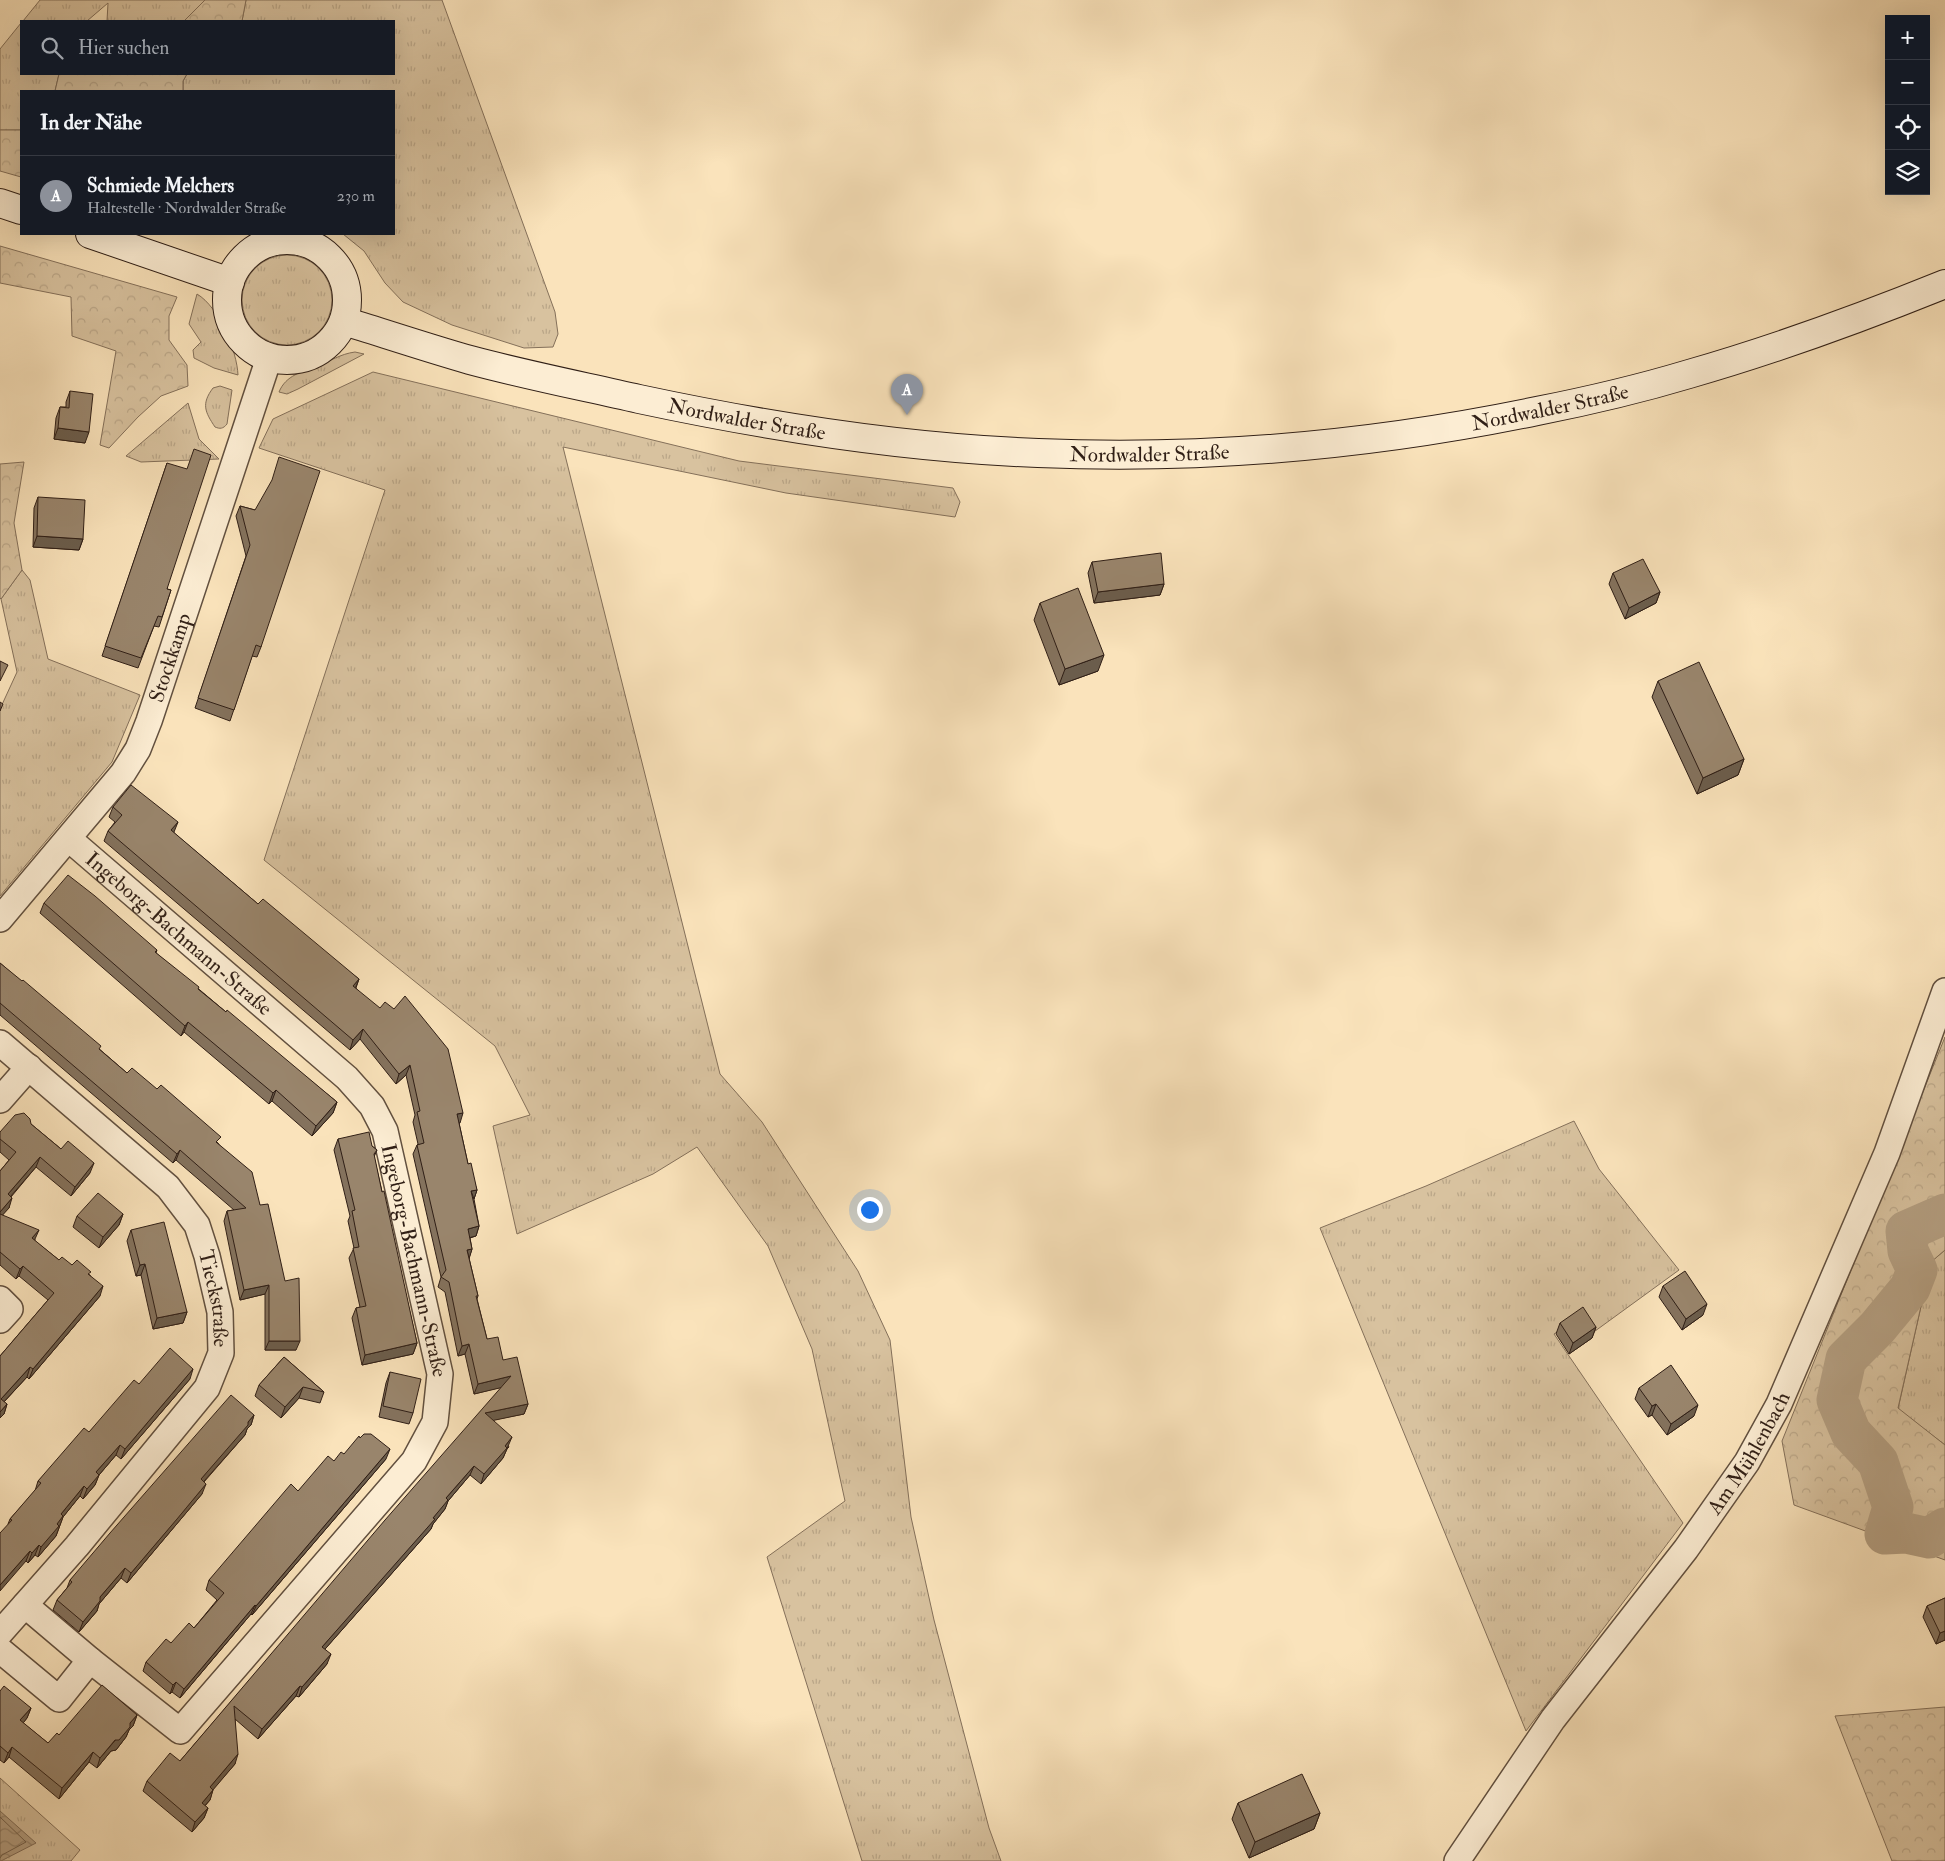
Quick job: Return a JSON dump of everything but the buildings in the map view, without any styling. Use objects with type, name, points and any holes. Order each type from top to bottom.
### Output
[{"type":"main road","points":[[0,203],[20,210]]},
{"type":"main road","points":[[93,235],[230,282]]},
{"type":"main road","points":[[288,240],[307,243],[324,252],[337,266],[345,283],[348,302],[344,321],[335,337],[322,350],[305,358],[287,361],[269,358],[252,349],[238,336],[230,319],[227,301],[230,282],[238,265],[252,251],[269,243],[288,240]]},
{"type":"main road","name":"Nordwalder Straße","points":[[344,321],[457,356],[519,372],[679,408],[798,430],[884,441],[1042,454],[1173,454],[1294,447],[1405,435],[1494,420],[1582,402],[1686,376],[1785,344],[1945,284]]},
{"type":"street","name":"Stockkamp","points":[[0,919],[123,773],[138,749],[149,721],[269,358]]},
{"type":"street","name":"Ingeborg-Bachmann-Straße","points":[[69,838],[347,1078],[372,1106],[385,1131],[440,1374],[435,1422],[414,1461],[180,1731],[90,1660]]},
{"type":"street","name":"Am Mühlenbach","points":[[1458,1861],[1553,1718],[1686,1550],[1747,1462],[1779,1404],[1887,1153],[1945,991]]},
{"type":"street","name":"Tieckstraße","points":[[0,1043],[168,1187],[196,1225],[207,1256],[220,1312],[221,1353],[207,1388],[77,1546],[0,1633]]},
{"type":"street","points":[[0,1100],[28,1067]]},
{"type":"street","points":[[0,1299],[10,1309],[0,1320]]},
{"type":"street","points":[[0,1650],[59,1699],[90,1660],[25,1605]]},
{"type":"green space","points":[[40,0],[205,0],[185,20],[107,20],[108,3],[88,20],[24,20]]},
{"type":"green space","points":[[205,0],[246,0],[242,20],[185,20]]},
{"type":"green space","points":[[246,0],[442,0],[555,312],[558,334],[553,347],[524,348],[452,325],[403,302],[385,283],[364,251],[344,235],[395,235],[395,90],[183,90],[183,81],[186,75],[395,75],[395,20],[242,20]]},
{"type":"green space","points":[[20,24],[20,75],[59,75],[55,90],[20,90],[20,130],[0,130],[0,49]]},
{"type":"green space","points":[[59,75],[186,75],[183,81],[183,90],[55,90]]},
{"type":"green space","points":[[0,130],[20,130],[20,177],[0,171]]},
{"type":"green space","points":[[0,246],[177,297],[169,316],[169,340],[187,365],[188,386],[161,396],[109,448],[100,445],[116,351],[72,336],[71,297],[0,283]]},
{"type":"green space","points":[[287,255],[304,258],[319,268],[329,283],[332,300],[329,317],[319,332],[304,342],[287,345],[270,342],[255,332],[245,317],[242,300],[245,283],[255,268],[270,258]]},
{"type":"green space","points":[[197,294],[213,309],[225,330],[234,354],[238,375],[214,368],[194,358],[193,350],[201,342],[189,324]]},
{"type":"green space","points":[[355,352],[364,354],[287,394],[279,392],[282,386],[295,375],[340,356]]},
{"type":"green space","points":[[373,372],[739,461],[953,488],[960,502],[955,517],[786,493],[563,447],[720,1074],[762,1122],[858,1271],[890,1340],[911,1517],[934,1620],[989,1828],[1001,1861],[862,1861],[767,1557],[845,1501],[812,1349],[768,1246],[697,1147],[653,1174],[517,1234],[493,1126],[530,1115],[495,1046],[264,860],[385,490],[259,448],[273,419]]},
{"type":"green space","points":[[220,386],[232,390],[227,424],[220,428],[215,427],[212,422],[207,412],[206,403],[213,388]]},
{"type":"green space","points":[[188,403],[199,439],[219,459],[141,462],[126,456]]},
{"type":"green space","points":[[24,462],[14,523],[22,570],[1,599],[0,464]]},
{"type":"green space","points":[[22,570],[30,580],[48,659],[140,695],[112,762],[0,896],[0,709],[17,672],[1,599]]},
{"type":"green space","points":[[1945,1037],[1945,1250],[1931,1262],[1898,1408],[1945,1445],[1945,1560],[1794,1505],[1782,1441]]},
{"type":"green space","points":[[1574,1121],[1599,1169],[1679,1270],[1591,1334],[1579,1317],[1554,1334],[1683,1523],[1526,1731],[1320,1228],[1426,1186]]},
{"type":"green space","points":[[1945,1250],[1945,1445],[1898,1409],[1931,1262]]},
{"type":"green space","points":[[1945,1707],[1945,1861],[1892,1861],[1835,1716]]},
{"type":"green space","points":[[0,1778],[80,1850],[71,1861],[0,1861]]},
{"type":"water","points":[[0,1811],[36,1843],[1,1861],[0,1861]]},
{"type":"waterway","points":[[1945,1214],[1906,1231],[1908,1251],[1917,1270],[1910,1288],[1877,1328],[1846,1359],[1837,1400],[1851,1433],[1878,1462],[1893,1507],[1885,1534],[1906,1533],[1929,1538],[1945,1528]]},
{"type":"place","name":"Schmiede Melchers","points":[[907,415]]}]
